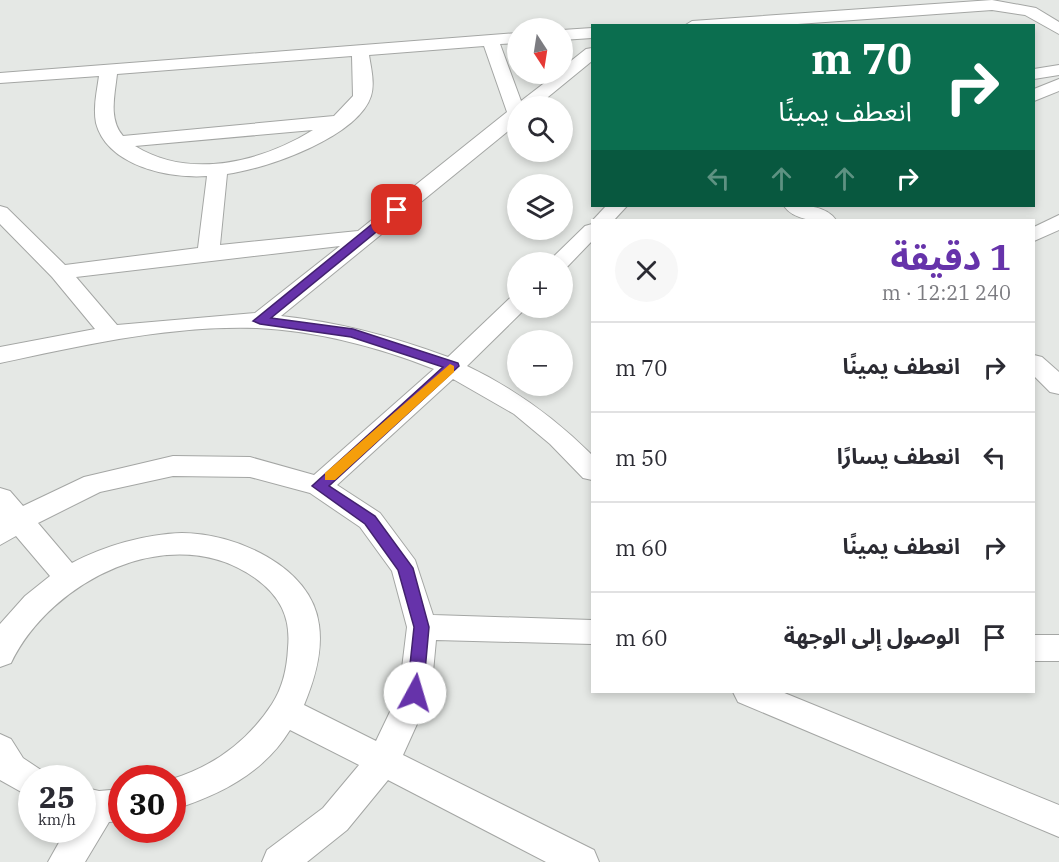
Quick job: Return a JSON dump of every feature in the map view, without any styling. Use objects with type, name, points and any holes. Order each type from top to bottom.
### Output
[{"type":"street","points":[[740,24],[813,21],[993,5],[1018,7],[1030,11],[1059,29]]},
{"type":"street","points":[[573,34],[591,33]]},
{"type":"street","points":[[0,78],[507,39]]},
{"type":"street","points":[[490,40],[511,96]]},
{"type":"street","points":[[109,69],[106,119],[117,142],[149,163],[171,168],[218,170],[251,163],[306,144],[339,122],[362,96],[360,50]]},
{"type":"street","points":[[538,96],[591,53]]},
{"type":"street","points":[[1035,74],[1059,70]]},
{"type":"street","points":[[1035,96],[1059,84]]},
{"type":"street","points":[[260,321],[507,121]]},
{"type":"street","points":[[117,142],[339,122]]},
{"type":"street","points":[[208,253],[218,170]]},
{"type":"street","points":[[603,219],[616,207]]},
{"type":"street","points":[[0,212],[60,272],[110,332]]},
{"type":"street","points":[[1035,234],[1059,221]]},
{"type":"street","points":[[575,256],[591,232]]},
{"type":"street","points":[[60,272],[208,253],[363,237]]},
{"type":"street","points":[[319,486],[453,366],[507,314]]},
{"type":"street","points":[[0,355],[110,332],[260,321],[353,333],[453,366],[503,394],[549,428],[591,470]]},
{"type":"street","points":[[1035,364],[1059,386]]},
{"type":"street","points":[[68,578],[6,518],[93,484],[173,466],[250,467],[319,486],[370,520],[405,568],[422,627],[415,693],[383,762],[335,819],[279,862]]},
{"type":"street","points":[[0,654],[30,609],[68,578],[115,555],[165,544],[213,546],[255,560],[287,587],[304,623],[304,666],[286,712],[252,752],[207,783],[186,790]]},
{"type":"street","points":[[422,627],[591,632]]},
{"type":"street","points":[[1035,648],[1059,648]]},
{"type":"street","points":[[751,693],[1059,821]]},
{"type":"street","points":[[286,712],[582,862]]},
{"type":"street","points":[[0,748],[11,769],[18,774]]},
{"type":"street","points":[[65,862],[101,805]]},
{"type":"slow traffic","points":[[330,476],[450,369]]},
{"type":"route","points":[[397,210],[260,321],[353,333],[453,366],[319,486],[370,520],[405,568],[422,627],[415,693]]}]
